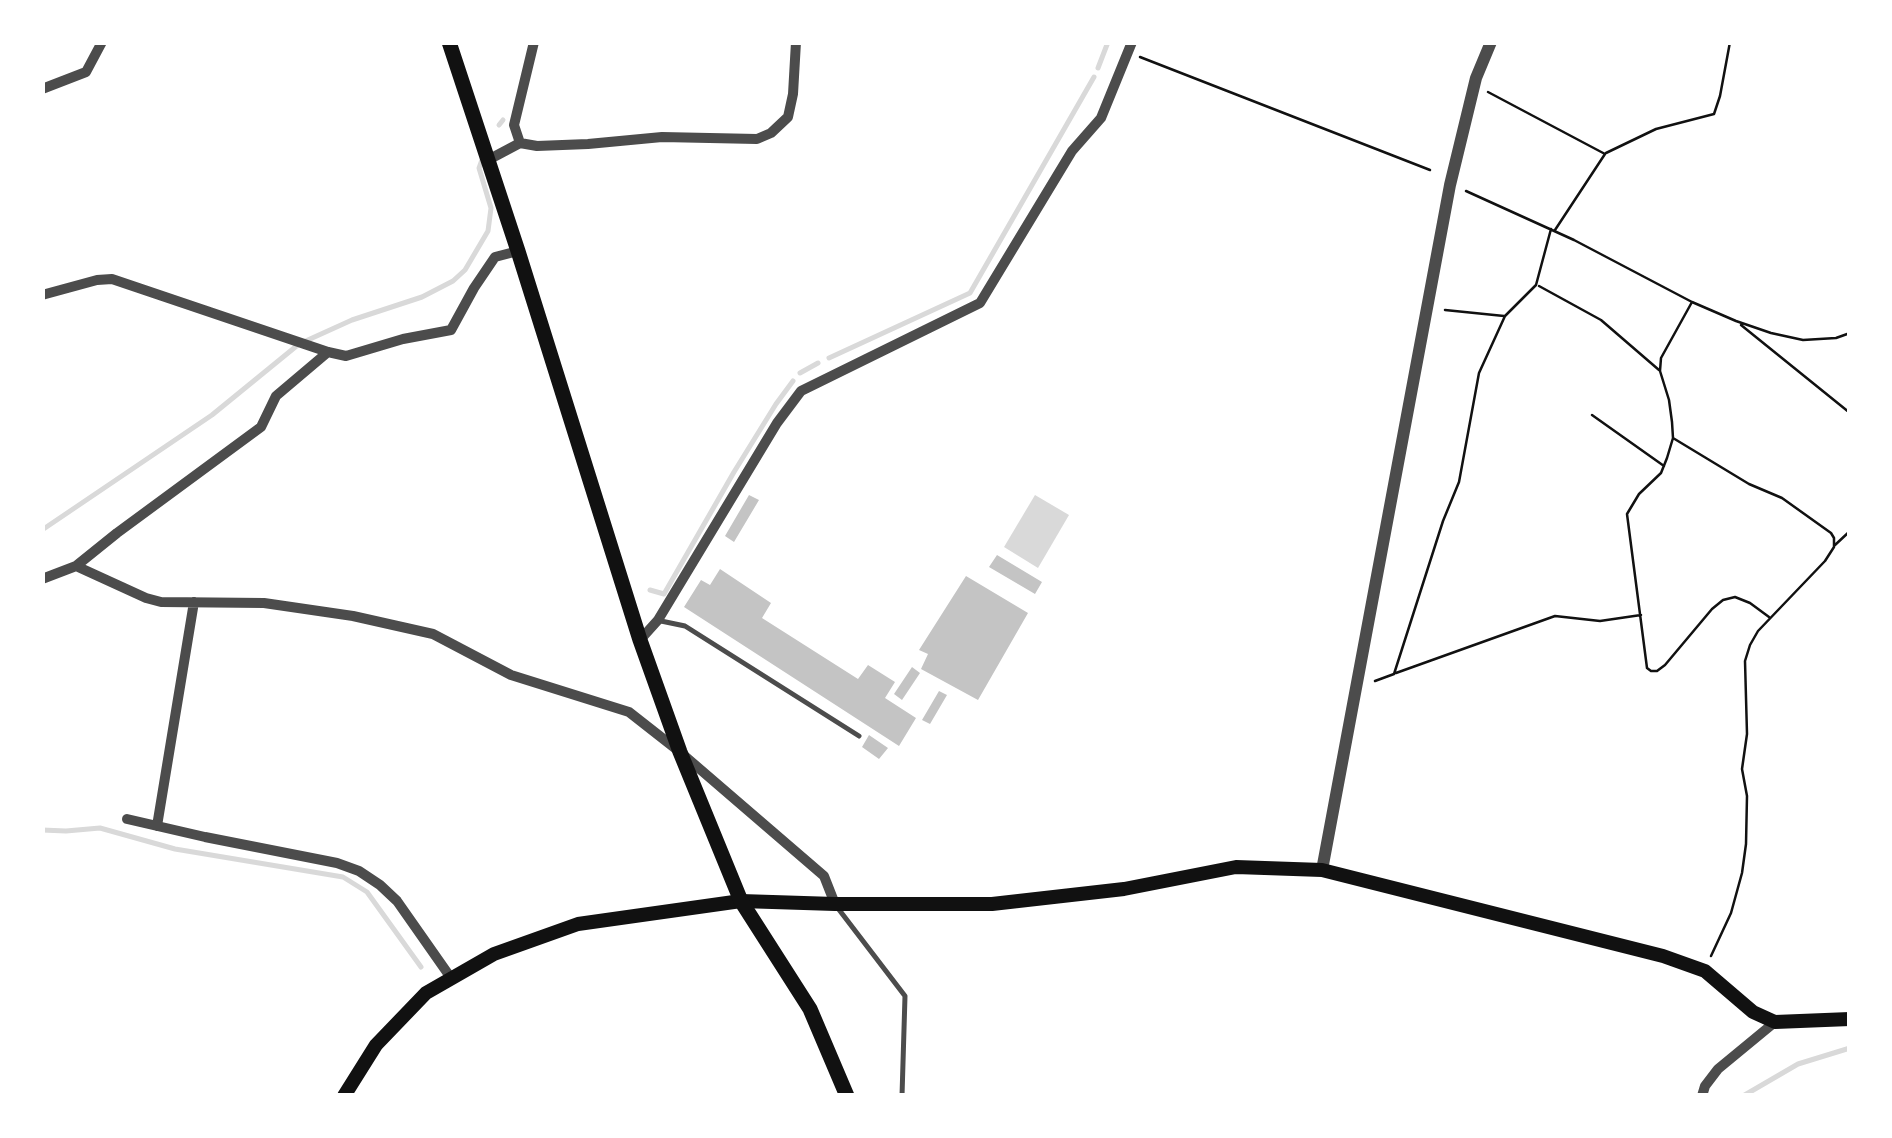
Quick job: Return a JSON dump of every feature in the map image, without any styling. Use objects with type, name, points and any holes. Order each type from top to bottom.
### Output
[{"type":"main road","points":[[449,42],[640,640],[680,752],[741,901],[810,1009],[847,1096]]},
{"type":"main road","points":[[344,1096],[376,1045],[426,993],[494,954],[578,924],[741,901],[992,904],[1124,889],[1236,867],[1322,870],[1664,956],[1704,971],[1753,1012],[1776,1022],[1850,1020]]},
{"type":"street","points":[[42,89],[86,72],[102,42]]},
{"type":"street","points":[[520,143],[514,124],[534,42]]},
{"type":"street","points":[[488,160],[520,143],[588,144],[662,137],[732,140],[771,133],[788,117],[796,42]]},
{"type":"street","points":[[1322,870],[1450,185],[1476,78],[1491,42]]},
{"type":"street","points":[[640,640],[658,620],[801,391],[980,303],[1072,151],[1102,118],[1131,48]]},
{"type":"street","points":[[42,295],[112,279],[346,356],[451,330],[495,256],[518,251]]},
{"type":"street","points":[[42,579],[76,566],[261,427],[276,396],[328,352]]},
{"type":"street","points":[[76,566],[162,602],[264,603],[353,616],[433,634],[511,675],[629,712],[824,876],[835,904]]},
{"type":"street","points":[[157,826],[194,602]]},
{"type":"street","points":[[127,819],[359,871],[398,901],[451,978]]},
{"type":"street","points":[[1702,1096],[1718,1069],[1776,1022]]},
{"type":"lane","points":[[658,620],[685,626],[859,736]]},
{"type":"lane","points":[[835,904],[905,996],[902,1096]]},
{"type":"path","points":[[1394,674],[1459,482],[1479,373],[1505,316],[1536,285],[1553,230],[1605,154],[1656,130],[1714,114],[1730,42]]},
{"type":"path","points":[[1131,48],[1430,170]]},
{"type":"path","points":[[1488,92],[1605,154]]},
{"type":"path","points":[[1450,185],[1553,230],[1692,302],[1736,320],[1802,340],[1850,334]]},
{"type":"path","points":[[1536,285],[1601,320],[1660,371]]},
{"type":"path","points":[[1692,302],[1661,358],[1673,438],[1660,473],[1639,494],[1627,514],[1647,668],[1657,671],[1665,665],[1723,600],[1736,598],[1750,603],[1770,618]]},
{"type":"path","points":[[1446,310],[1505,316]]},
{"type":"path","points":[[1736,320],[1850,413]]},
{"type":"path","points":[[1592,415],[1664,466]]},
{"type":"path","points":[[1673,438],[1748,484],[1782,498],[1831,533],[1834,546]]},
{"type":"path","points":[[1704,971],[1731,913],[1742,873],[1747,812],[1742,770],[1747,734],[1745,661],[1750,645],[1850,531]]},
{"type":"path","points":[[1373,681],[1554,616],[1600,621],[1641,616]]},
{"type":"shaded area","points":[[1035,495],[1069,515],[1038,568],[1004,547]]},
{"type":"building","points":[[749,495],[759,500],[734,542],[725,536]]},
{"type":"building","points":[[997,555],[1042,582],[1035,594],[989,567]]},
{"type":"building","points":[[720,569],[771,603],[762,618],[858,679],[868,665],[895,682],[885,698],[916,718],[899,746],[684,607],[701,580],[710,585]]},
{"type":"building","points":[[966,576],[1028,613],[978,700],[921,669],[928,654],[919,650]]},
{"type":"building","points":[[912,667],[920,673],[902,700],[894,694]]},
{"type":"building","points":[[939,691],[947,695],[930,724],[922,720]]},
{"type":"building","points":[[869,735],[888,748],[879,759],[862,747]]},
{"type":"waterway","points":[[1098,68],[1108,42]]},
{"type":"waterway","points":[[829,358],[970,293],[1094,77]]},
{"type":"waterway","points":[[499,125],[503,120]]},
{"type":"waterway","points":[[42,530],[212,415],[299,344],[352,320],[422,297],[453,281],[465,270],[488,231],[491,208],[479,168],[483,157]]},
{"type":"waterway","points":[[800,373],[818,363]]},
{"type":"waterway","points":[[650,590],[664,594],[734,472],[793,381]]},
{"type":"waterway","points":[[42,830],[100,828],[175,849],[343,877],[367,892],[421,967]]},
{"type":"waterway","points":[[1743,1096],[1798,1064],[1850,1048]]}]
